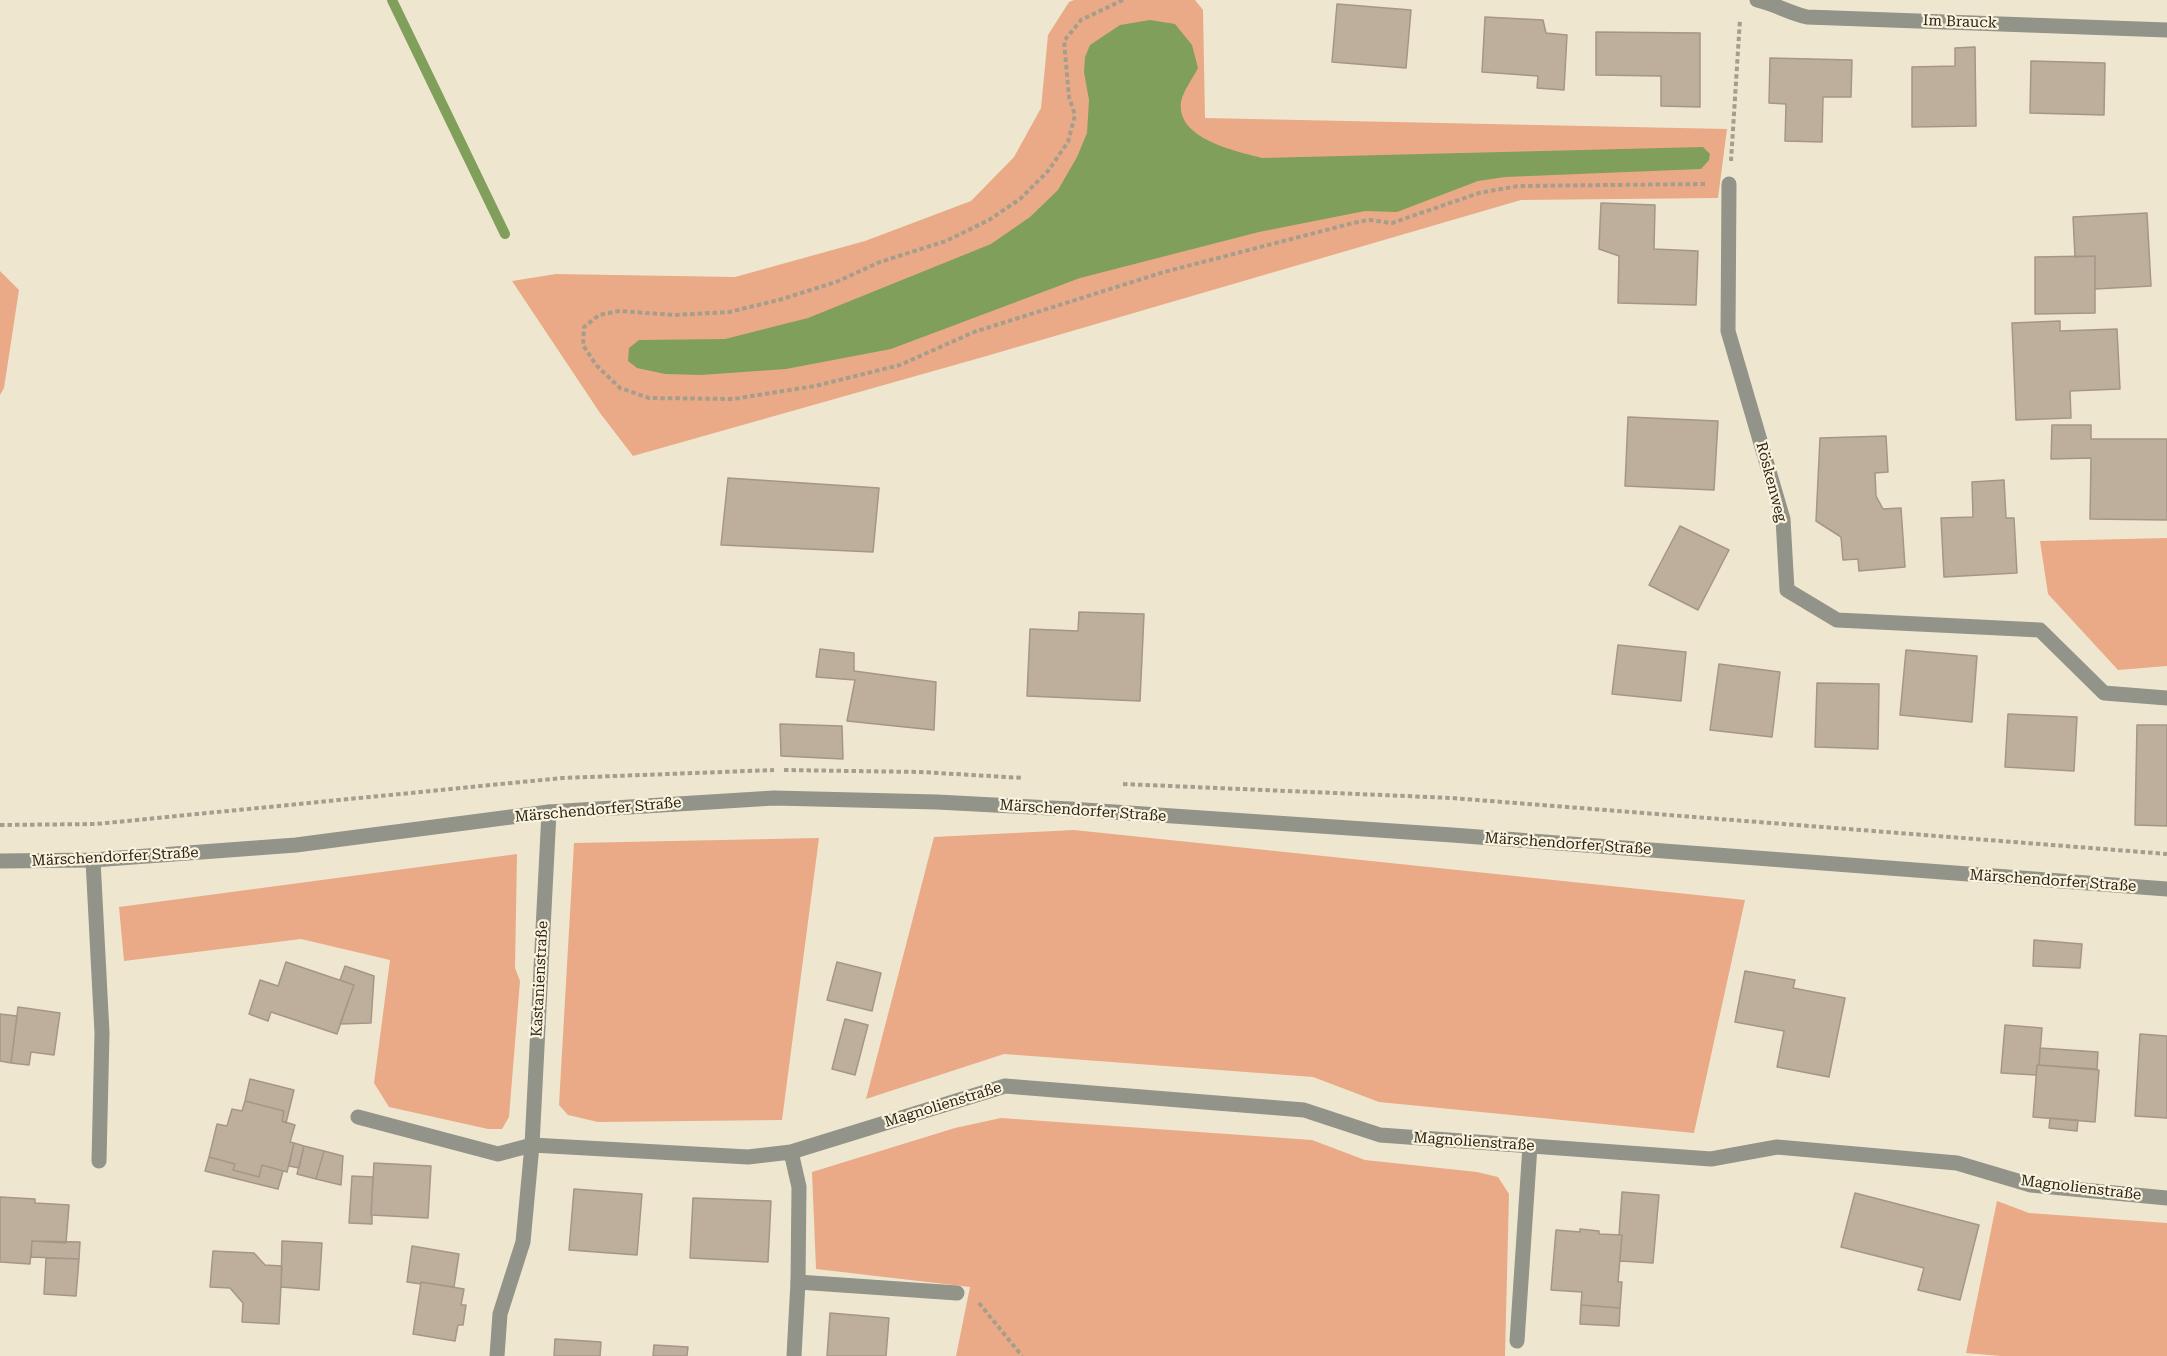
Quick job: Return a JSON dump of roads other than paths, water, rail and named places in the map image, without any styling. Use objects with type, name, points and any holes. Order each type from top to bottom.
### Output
[{"type":"street","name":"Im Brauck","points":[[1757,0],[1772,3],[1789,13],[1807,17],[2167,30]]},
{"type":"street","name":"Röskenweg","points":[[1729,184],[1728,331],[1783,519],[1786,590],[1837,620],[2040,630],[2104,693],[2167,698]]},
{"type":"street","name":"Märschendorfer Straße","points":[[0,861],[93,860],[296,845],[549,813],[774,798],[937,802],[1452,835],[2167,890]]},
{"type":"street","name":"Kastanienstraße","points":[[497,1356],[500,1314],[523,1242],[532,1145],[549,813]]},
{"type":"street","points":[[93,860],[102,1033],[99,1161]]},
{"type":"street","name":"Magnolienstraße","points":[[532,1145],[748,1157],[791,1152],[1005,1086],[1304,1110],[1380,1135],[1711,1159],[1776,1147],[1957,1163],[2031,1185],[2167,1198]]},
{"type":"street","points":[[358,1117],[498,1154],[532,1145]]},
{"type":"street","points":[[1517,1341],[1530,1146]]},
{"type":"street","points":[[791,1152],[799,1187],[798,1282],[794,1356]]},
{"type":"street","points":[[798,1282],[957,1293]]},
{"type":"waterway","points":[[392,0],[505,234]]}]
